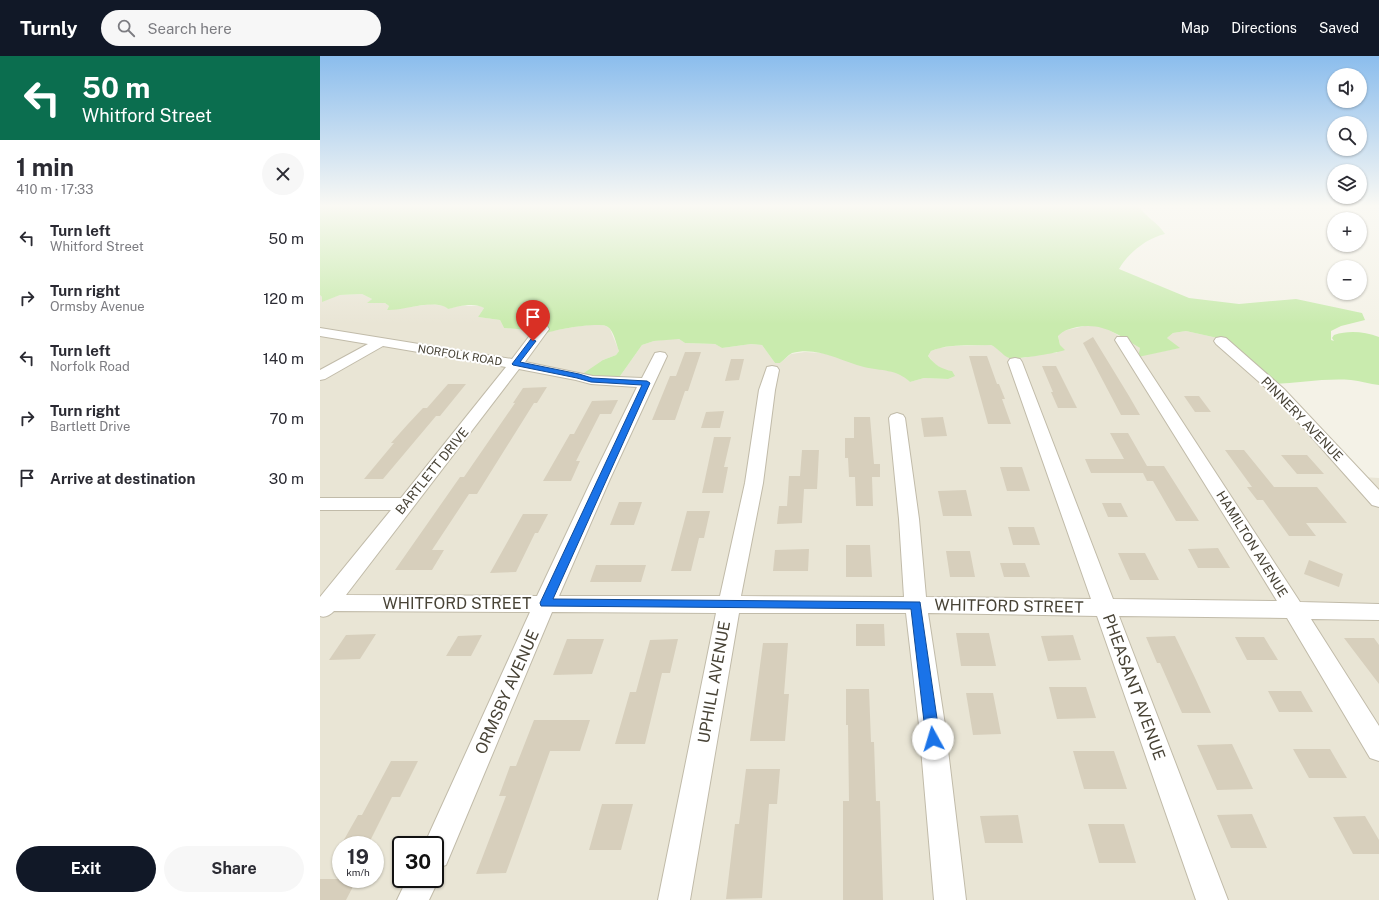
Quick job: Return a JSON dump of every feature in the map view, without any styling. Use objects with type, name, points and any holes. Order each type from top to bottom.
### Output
[{"type":"street","name":"BARTLETT DRIVE","points":[[324,607],[486,404],[542,329]]},
{"type":"street","name":"NORFOLK ROAD","points":[[320,332],[515,364],[579,376],[591,380],[647,383]]},
{"type":"street","name":"HAMILTON AVENUE","points":[[1122,340],[1245,531],[1292,610],[1379,749]]},
{"type":"street","name":"PINNERY AVENUE","points":[[1221,340],[1279,392],[1379,501]]},
{"type":"street","points":[[320,376],[381,342]]},
{"type":"street","name":"ORMSBY AVENUE","points":[[443,836],[545,603],[660,356]]},
{"type":"street","name":"PHEASANT AVENUE","points":[[1015,362],[1212,900]]},
{"type":"street","name":"UPHILL AVENUE","points":[[674,900],[741,540],[754,483],[767,390],[772,370]]},
{"type":"street","points":[[897,418],[909,519],[916,605],[932,725],[950,900]]},
{"type":"street","points":[[320,504],[406,504]]},
{"type":"street","name":"WHITFORD STREET","points":[[324,607],[545,603],[916,605],[1379,612]]},
{"type":"street","points":[[414,900],[419,888]]},
{"type":"shaded area","points":[[362,294],[372,299],[369,302],[385,303],[389,306],[387,310],[432,304],[444,306],[448,309],[458,306],[480,306],[484,308],[478,317],[500,320],[504,328],[529,330],[541,335],[546,332],[574,327],[596,324],[606,326],[610,329],[619,351],[616,355],[603,360],[618,379],[642,345],[654,341],[670,339],[679,339],[685,343],[715,344],[722,348],[751,344],[762,345],[775,363],[780,363],[791,354],[805,352],[822,353],[842,358],[863,366],[897,372],[910,382],[924,378],[948,379],[952,371],[944,370],[936,365],[928,356],[931,351],[939,348],[991,345],[1009,358],[1017,359],[1057,353],[1060,345],[1058,335],[1063,331],[1089,325],[1104,327],[1140,348],[1139,356],[1179,348],[1167,338],[1173,333],[1186,331],[1222,339],[1363,477],[1379,478],[1379,900],[320,900],[320,295],[322,297],[322,301],[340,295]]},
{"type":"green space","points":[[320,245],[1141,245],[1127,257],[1119,269],[1189,298],[1239,304],[1296,299],[1362,313],[1365,320],[1341,326],[1331,331],[1331,340],[1334,341],[1332,338],[1334,335],[1351,332],[1379,337],[1379,385],[1354,380],[1322,380],[1273,384],[1222,339],[1186,331],[1173,333],[1167,338],[1180,348],[1138,357],[1140,348],[1110,331],[1095,326],[1077,327],[1062,332],[1058,336],[1060,345],[1065,350],[1036,356],[1009,358],[991,345],[961,345],[938,348],[931,351],[928,356],[933,362],[941,368],[952,371],[955,376],[948,379],[924,378],[910,382],[900,375],[888,371],[864,367],[829,355],[811,351],[792,353],[780,363],[775,363],[762,345],[751,344],[722,348],[715,344],[685,343],[679,339],[654,341],[642,345],[618,379],[581,375],[603,360],[616,355],[619,351],[613,333],[606,326],[593,325],[574,327],[541,335],[529,330],[504,328],[500,320],[478,317],[484,308],[476,305],[448,309],[442,306],[427,305],[387,310],[389,306],[385,303],[367,303],[372,299],[362,294],[340,295],[322,302],[322,297],[320,295]]},
{"type":"building","points":[[1093,337],[1140,415],[1121,415],[1083,343]]},
{"type":"building","points":[[685,352],[701,352],[688,391],[685,391],[675,420],[652,420],[670,376],[676,376]]},
{"type":"building","points":[[969,356],[987,356],[997,384],[999,384],[1005,399],[1002,399],[1011,424],[988,424]]},
{"type":"building","points":[[731,359],[744,359],[739,380],[725,381]]},
{"type":"building","points":[[1042,366],[1056,366],[1077,408],[1058,408]]},
{"type":"building","points":[[448,384],[466,384],[440,416],[436,416],[383,479],[364,479],[394,443],[391,443],[423,408],[427,408]]},
{"type":"building","points":[[547,387],[537,403],[534,403],[477,494],[469,494],[432,550],[444,550],[432,570],[395,570],[460,477],[464,477],[515,403],[513,403],[523,388]]},
{"type":"building","points":[[1184,396],[1199,396],[1211,412],[1195,412]]},
{"type":"building","points":[[618,400],[611,414],[600,414],[576,461],[580,461],[571,481],[543,481],[570,434],[574,434],[592,401]]},
{"type":"building","points":[[724,411],[720,428],[701,428],[706,412]]},
{"type":"building","points":[[854,417],[870,417],[874,464],[880,464],[880,477],[872,477],[873,506],[856,506],[855,477],[849,477],[848,458],[845,458],[845,438],[854,438]]},
{"type":"building","points":[[943,417],[947,436],[924,437],[921,418]]},
{"type":"building","points":[[1110,433],[1128,433],[1147,466],[1164,466],[1199,521],[1176,521],[1153,481],[1147,481],[1143,473],[1091,473],[1085,459],[1124,459]]},
{"type":"building","points":[[714,437],[731,437],[724,467],[728,467],[723,493],[702,493]]},
{"type":"building","points":[[802,450],[819,450],[817,489],[804,489],[802,523],[777,524],[779,506],[787,506],[789,476],[800,476]]},
{"type":"building","points":[[1225,450],[1244,450],[1274,487],[1317,487],[1347,523],[1306,523],[1316,536],[1289,536],[1263,500],[1257,500],[1247,487],[1252,487]]},
{"type":"building","points":[[1281,455],[1307,455],[1324,474],[1297,474]]},
{"type":"building","points":[[1000,467],[1022,467],[1030,491],[1007,491]]},
{"type":"building","points":[[966,490],[972,516],[943,516],[938,491]]},
{"type":"building","points":[[619,502],[642,502],[634,525],[610,525]]},
{"type":"building","points":[[1102,503],[1121,503],[1128,517],[1108,517]]},
{"type":"building","points":[[687,511],[710,511],[704,538],[699,538],[691,571],[671,571]]},
{"type":"building","points":[[523,514],[548,514],[538,533],[535,533],[516,572],[490,573]]},
{"type":"building","points":[[1008,527],[1034,527],[1040,545],[1013,545]]},
{"type":"building","points":[[846,545],[870,545],[872,577],[846,577]]},
{"type":"building","points":[[1218,548],[1230,568],[1198,568],[1188,549]]},
{"type":"building","points":[[809,549],[808,571],[773,571],[775,550]]},
{"type":"building","points":[[946,551],[970,551],[975,577],[950,577]]},
{"type":"building","points":[[1118,553],[1145,553],[1159,580],[1130,580]]},
{"type":"building","points":[[1309,560],[1343,574],[1339,587],[1304,574]]},
{"type":"building","points":[[1000,563],[1025,563],[1030,577],[1004,577]]},
{"type":"building","points":[[596,565],[646,565],[641,582],[590,582]]},
{"type":"building","points":[[856,624],[884,624],[885,646],[856,646]]},
{"type":"building","points":[[956,633],[989,633],[996,666],[961,666]]},
{"type":"building","points":[[376,634],[360,659],[329,660],[346,635]]},
{"type":"building","points":[[482,635],[471,656],[446,656],[458,636]]},
{"type":"building","points":[[1073,635],[1081,660],[1048,661],[1041,636]]},
{"type":"building","points":[[1175,636],[1211,713],[1182,713],[1160,663],[1157,663],[1146,637]]},
{"type":"building","points":[[1235,637],[1264,637],[1278,660],[1247,660]]},
{"type":"building","points":[[1344,638],[1374,638],[1379,645],[1379,684]]},
{"type":"building","points":[[567,639],[604,639],[592,674],[553,675]]},
{"type":"building","points":[[678,639],[670,673],[662,673],[645,744],[615,744],[630,692],[636,692],[650,640]]},
{"type":"building","points":[[763,643],[788,643],[784,694],[789,694],[785,741],[750,741]]},
{"type":"building","points":[[1049,687],[1086,687],[1096,718],[1057,719]]},
{"type":"building","points":[[846,689],[869,689],[871,742],[874,742],[876,801],[880,801],[883,900],[843,900],[843,801],[849,801]]},
{"type":"building","points":[[1268,691],[1301,691],[1313,712],[1279,712]]},
{"type":"building","points":[[966,693],[993,693],[1001,734],[973,735]]},
{"type":"building","points":[[534,720],[590,720],[580,751],[550,751],[506,873],[476,874],[506,796],[499,796],[510,766],[516,766]]},
{"type":"building","points":[[1232,744],[1253,789],[1217,790],[1197,745]]},
{"type":"building","points":[[1293,749],[1330,749],[1347,778],[1309,778]]},
{"type":"building","points":[[1073,751],[1114,751],[1127,789],[1084,789]]},
{"type":"building","points":[[391,761],[418,761],[400,797],[392,797],[372,836],[346,836],[358,815],[362,815]]},
{"type":"building","points":[[746,769],[780,769],[777,804],[769,804],[762,898],[726,899],[735,824],[739,824]]},
{"type":"building","points":[[602,804],[633,804],[621,850],[589,850]]},
{"type":"building","points":[[1252,814],[1267,848],[1231,848],[1217,815]]},
{"type":"building","points":[[1018,815],[1023,843],[985,843],[980,816]]},
{"type":"building","points":[[1365,816],[1379,840],[1379,854],[1353,854],[1333,817]]},
{"type":"building","points":[[1088,824],[1124,824],[1136,863],[1099,863]]},
{"type":"building","points":[[320,879],[332,879],[332,888],[352,888],[346,900],[320,900]]},
{"type":"route","points":[[533,341],[515,364],[579,376],[591,380],[647,383],[545,603],[916,605],[933,739]]}]
